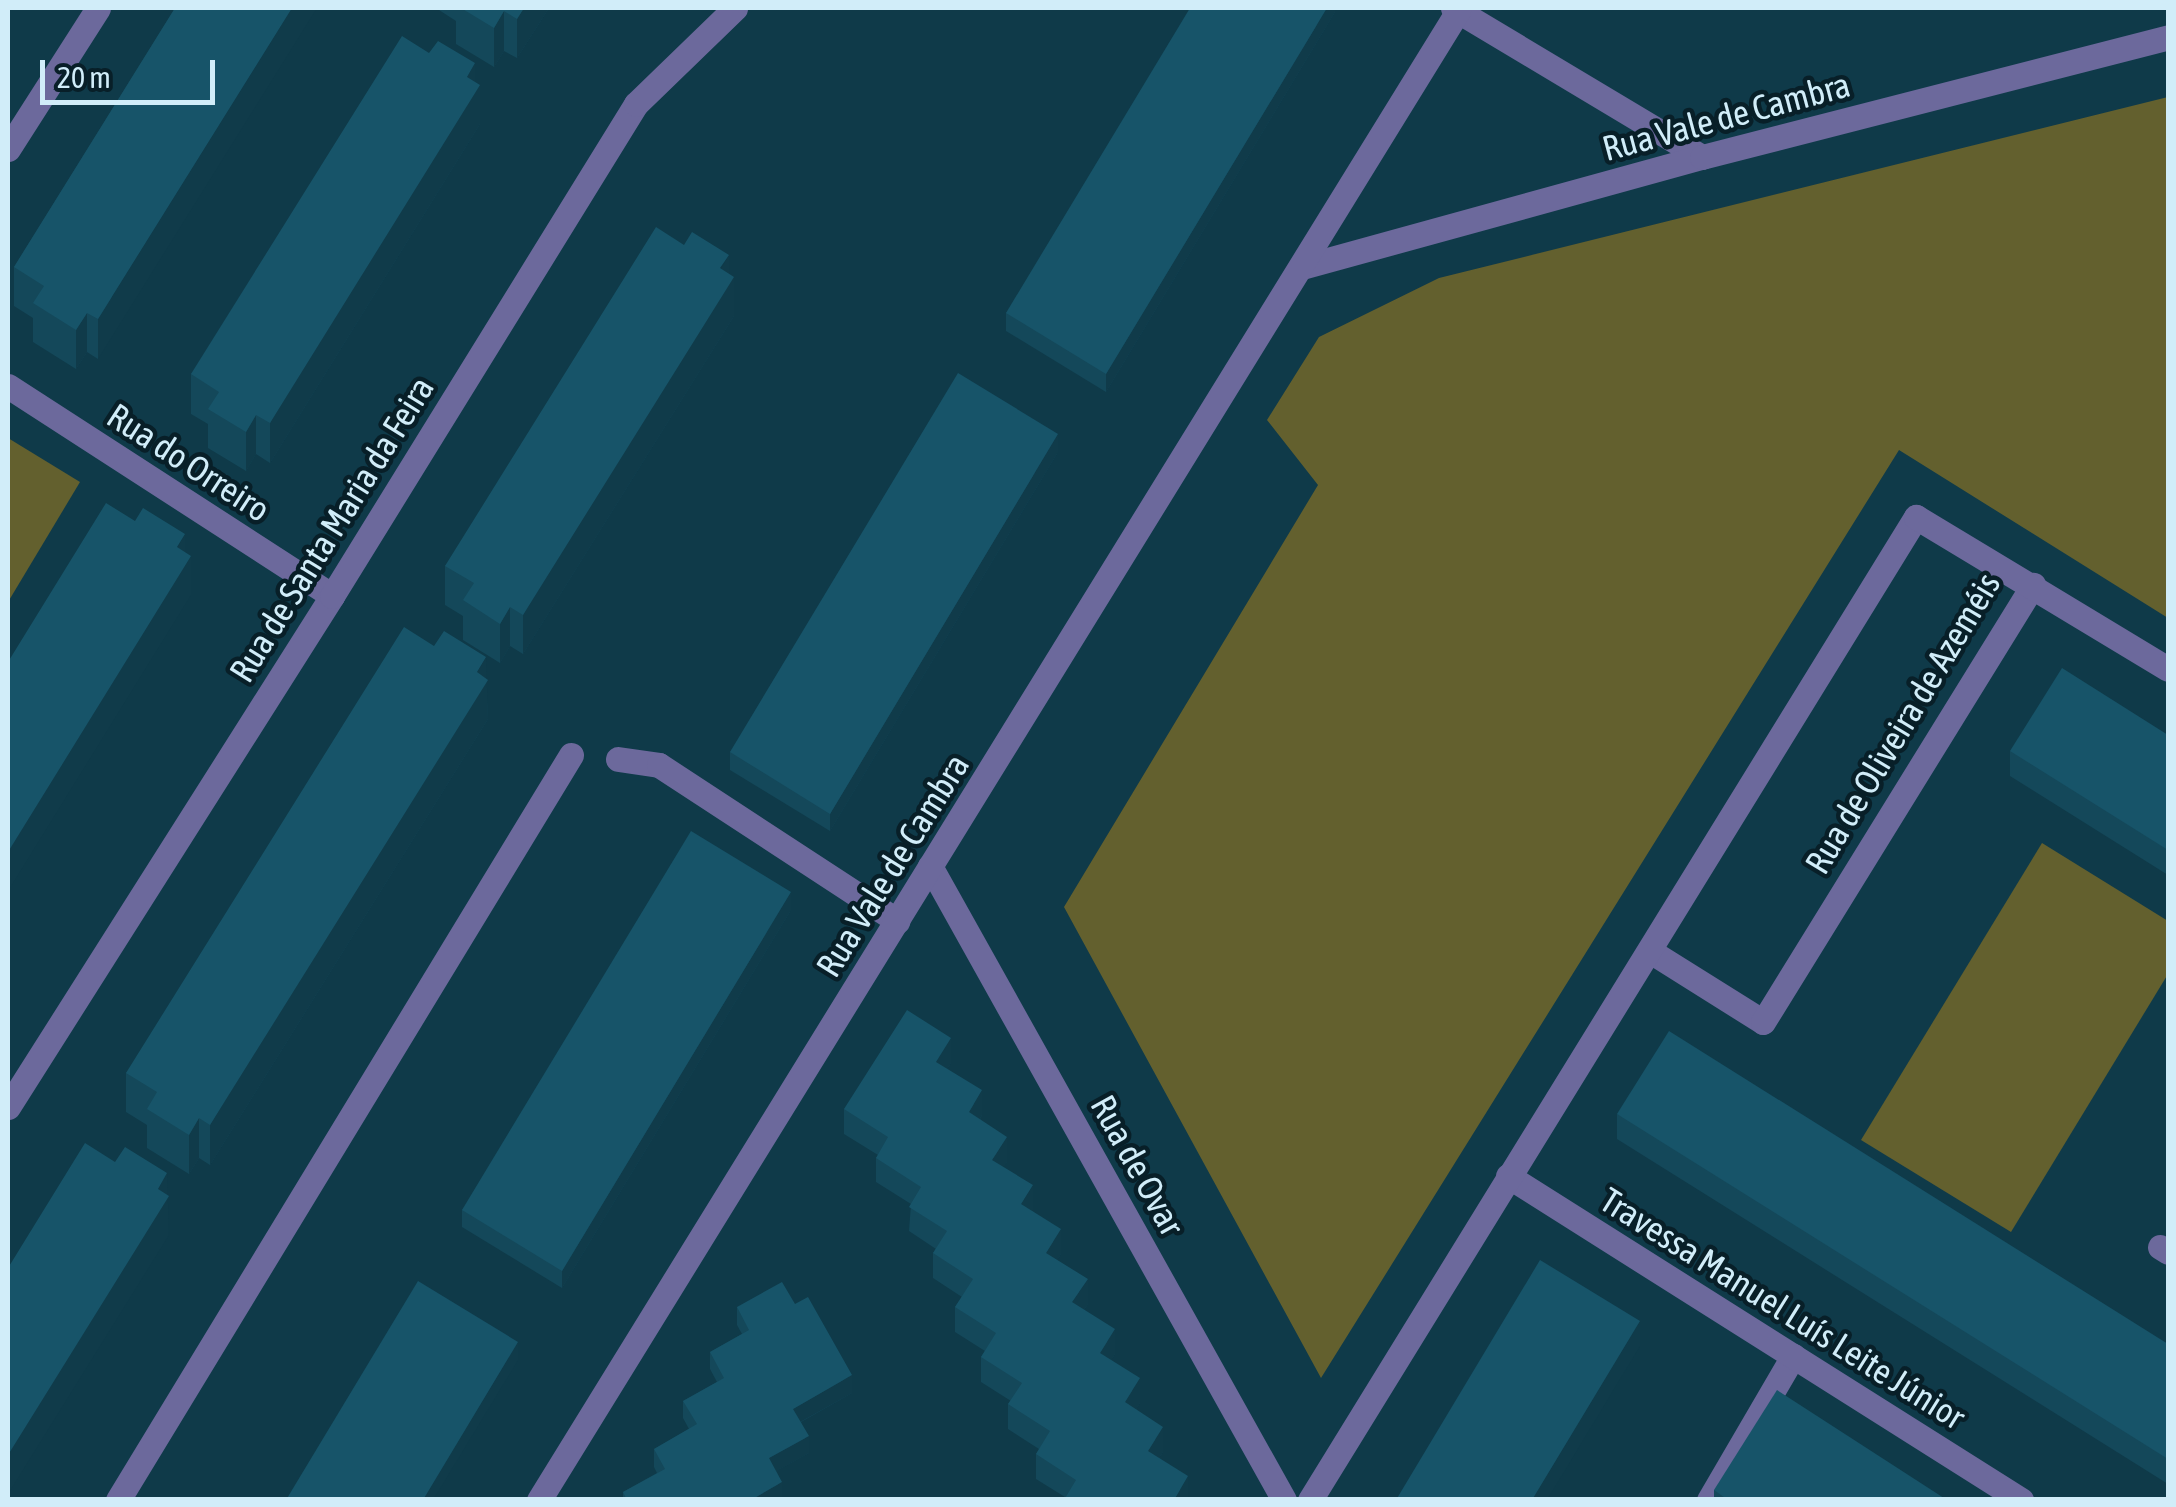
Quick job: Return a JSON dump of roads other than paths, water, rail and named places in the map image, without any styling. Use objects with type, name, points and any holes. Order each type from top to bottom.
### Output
[{"type":"street","points":[[8,149],[98,8]]},
{"type":"street","name":"Rua de Santa Maria da Feira","points":[[8,1106],[14,1080],[332,596],[636,104],[735,8]]},
{"type":"street","points":[[1456,10],[1702,157]]},
{"type":"street","name":"Rua Vale de Cambra","points":[[539,1500],[930,866],[956,832],[1456,10]]},
{"type":"street","name":"Rua Vale de Cambra","points":[[1302,267],[1702,157],[2168,37]]},
{"type":"street","name":"Rua do Orreiro","points":[[8,386],[332,596]]},
{"type":"street","name":"Rua de Oliveira de Azeméis","points":[[1310,1500],[1916,517],[2033,584],[1763,1022],[1650,951]]},
{"type":"street","points":[[2033,584],[2168,668]]},
{"type":"street","points":[[118,1500],[571,755]]},
{"type":"street","points":[[618,759],[659,765],[897,921]]},
{"type":"street","name":"Rua de Ovar","points":[[930,866],[1284,1500]]},
{"type":"street","name":"Travessa Manuel Luís Leite Júnior","points":[[1508,1176],[2021,1500]]},
{"type":"street","points":[[1710,1500],[1793,1356]]}]
